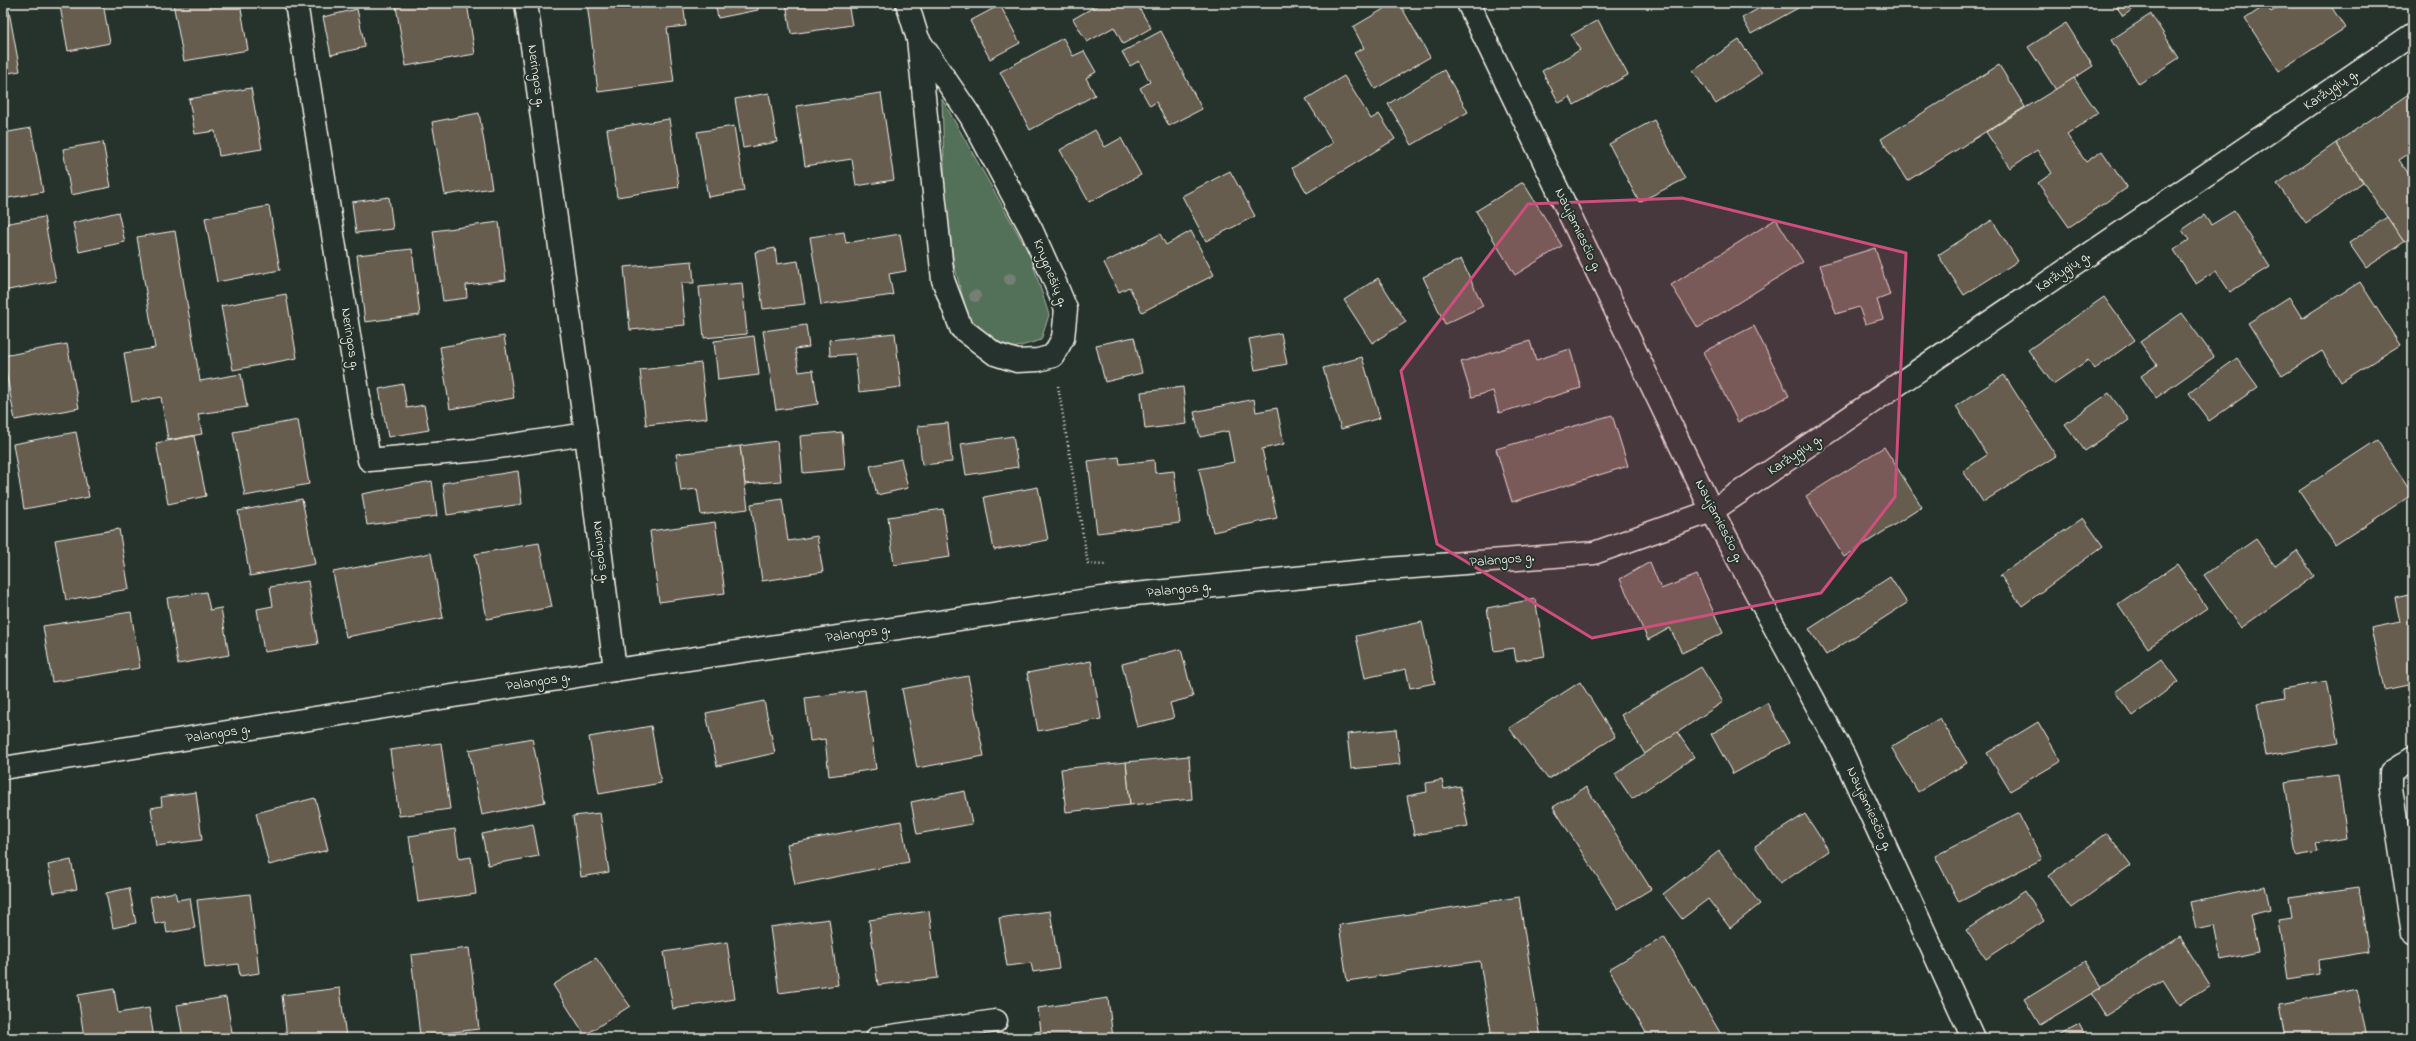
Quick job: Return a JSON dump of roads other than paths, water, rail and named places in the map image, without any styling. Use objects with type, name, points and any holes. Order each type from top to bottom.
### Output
[{"type":"street","name":"Neringos g.","points":[[296,3],[369,460],[478,450],[586,434]]},
{"type":"street","name":"Neringos g.","points":[[526,3],[586,434],[615,670]]},
{"type":"street","name":"Knygnešių g.","points":[[907,3],[918,39],[943,280],[961,328],[995,354],[1017,361],[1038,360],[1053,356],[1063,338],[1066,309],[1054,280],[1032,231],[974,124],[918,39]]},
{"type":"street","name":"Naujamiesčio g.","points":[[1468,3],[1712,510],[1844,756],[1973,1038]]},
{"type":"street","name":"Karžygių g.","points":[[1712,510],[2413,34]]},
{"type":"street","name":"Palangos g.","points":[[3,768],[615,670],[1115,596],[1374,570],[1594,553],[1712,510]]},
{"type":"street","points":[[2413,758],[2392,772],[2391,788],[2413,934]]},
{"type":"street","points":[[877,1038],[996,1021]]}]
